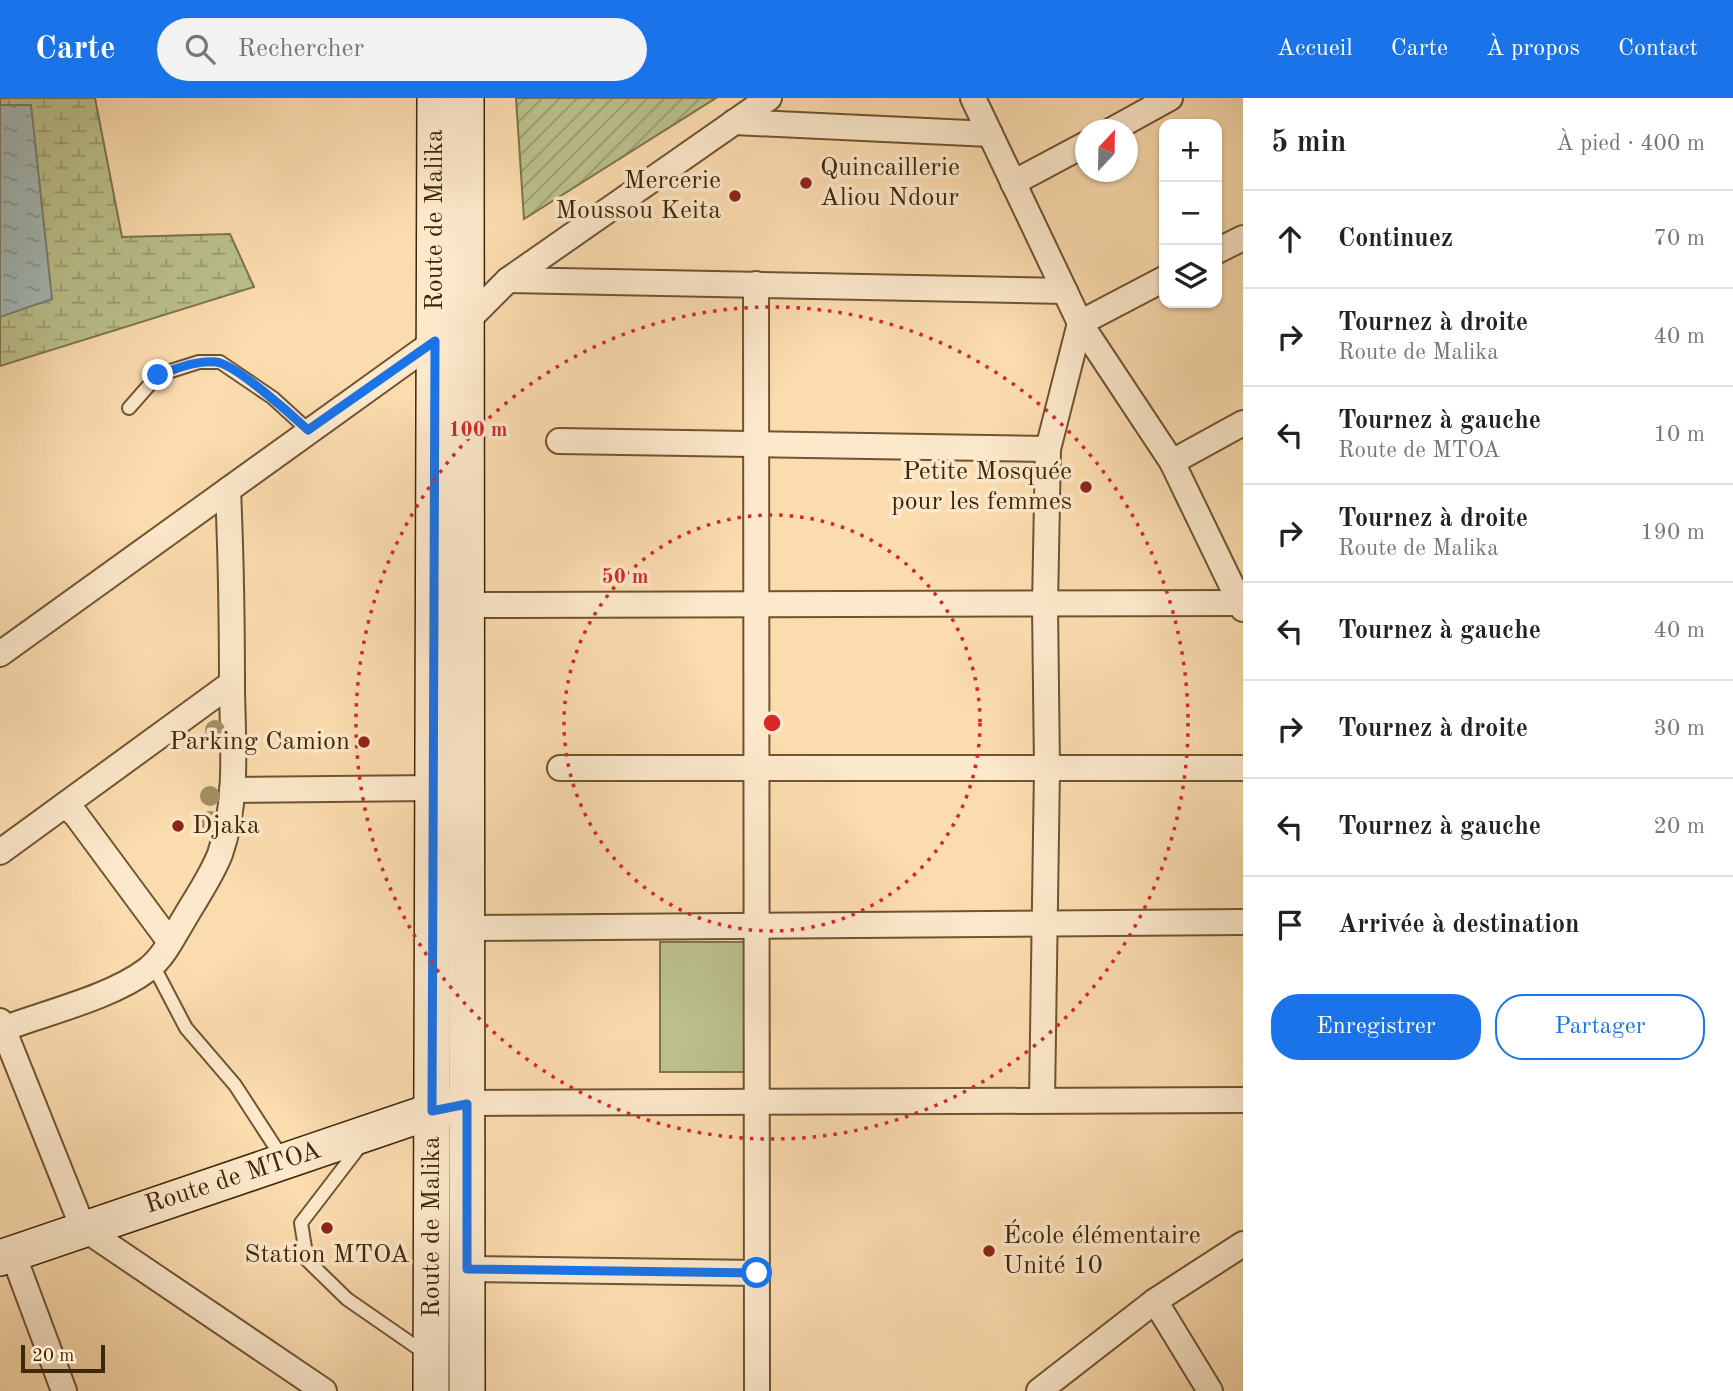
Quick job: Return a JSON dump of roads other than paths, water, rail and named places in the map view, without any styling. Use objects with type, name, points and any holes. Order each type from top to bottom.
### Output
[{"type":"main road","name":"Route de Malika","points":[[431,1374],[435,98]]},
{"type":"main road","name":"Route de Malika","points":[[466,98],[467,1391]]},
{"type":"main road","name":"Route de MTOA","points":[[6,1256],[432,1111],[467,1104]]},
{"type":"street","points":[[466,322],[509,280],[769,98]]},
{"type":"street","points":[[466,605],[1242,606],[1172,462],[1080,323],[973,98]]},
{"type":"street","points":[[1132,119],[1170,98]]},
{"type":"street","points":[[734,122],[990,134]]},
{"type":"street","points":[[1013,183],[1075,150]]},
{"type":"street","points":[[1222,248],[1243,238]]},
{"type":"street","points":[[509,280],[1065,291]]},
{"type":"street","points":[[1042,1101],[1048,449],[1080,323],[1159,282]]},
{"type":"street","points":[[756,284],[757,1391]]},
{"type":"street","points":[[0,654],[435,341]]},
{"type":"street","points":[[1172,462],[1243,423]]},
{"type":"street","points":[[559,441],[1048,449]]},
{"type":"street","points":[[228,490],[233,618],[232,790],[228,823],[220,854],[207,881],[153,965],[109,990],[1,1026],[83,1228],[324,1391]]},
{"type":"street","points":[[0,852],[232,682]]},
{"type":"street","points":[[560,768],[1243,768]]},
{"type":"street","points":[[232,790],[433,788]]},
{"type":"street","points":[[65,806],[76,815],[170,942]]},
{"type":"street","points":[[467,928],[1243,922]]},
{"type":"street","points":[[467,1104],[1243,1100]]},
{"type":"street","points":[[1039,1391],[1155,1301],[1243,1244]]},
{"type":"street","points":[[6,1256],[64,1391]]},
{"type":"street","points":[[467,1269],[757,1273]]},
{"type":"street","points":[[1155,1301],[1210,1391]]},
{"type":"lane","points":[[129,408],[158,375],[200,362],[220,362],[273,398],[308,430]]},
{"type":"lane","points":[[153,965],[186,1028],[235,1085],[285,1161]]},
{"type":"lane","points":[[370,1133],[301,1223],[307,1260],[431,1374]]},
{"type":"water","points":[[0,105],[31,105],[52,299],[0,317]]},
{"type":"place","name":"Quincaillerie Aliou Ndour","points":[[806,183]]},
{"type":"place","name":"Mercerie Moussou Keita","points":[[735,196]]},
{"type":"place","name":"Petite Mosquée pour les femmes","points":[[1086,487]]},
{"type":"place","name":"Parking Camion","points":[[364,742]]},
{"type":"place","name":"Djaka","points":[[178,826]]},
{"type":"place","name":"Station MTOA","points":[[327,1228]]},
{"type":"place","name":"École élémentaire Unité 10","points":[[989,1251]]}]
